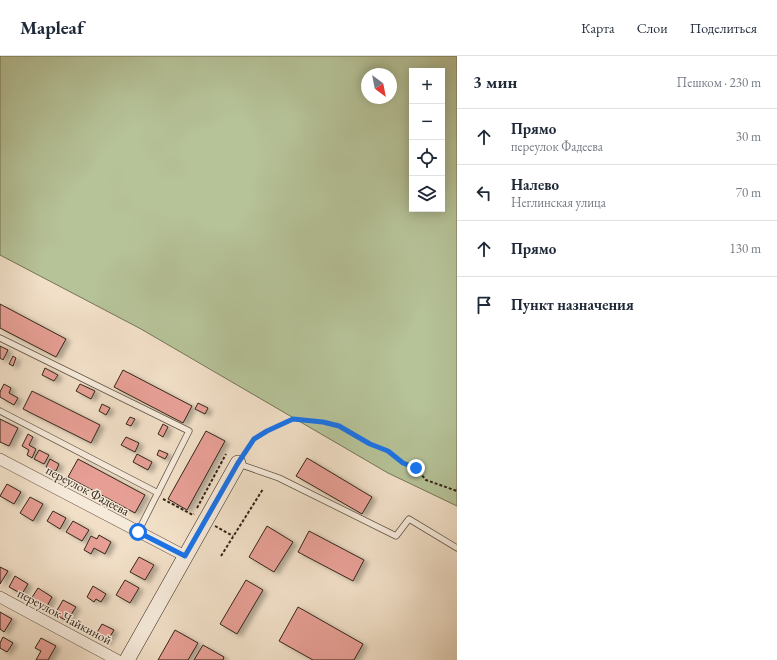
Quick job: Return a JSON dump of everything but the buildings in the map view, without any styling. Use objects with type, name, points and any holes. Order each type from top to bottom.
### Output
[{"type":"street","name":"переулок Фадеева","points":[[0,459],[185,556]]},
{"type":"street","points":[[127,660],[238,463]]},
{"type":"street","name":"переулок Чайкиной","points":[[0,597],[117,660]]},
{"type":"lane","points":[[0,338],[189,431],[138,532]]},
{"type":"lane","points":[[0,411],[157,494]]},
{"type":"lane","points":[[238,463],[279,478],[396,536],[409,519],[457,548]]},
{"type":"path","points":[[238,463],[254,439],[267,431],[293,419],[323,422],[339,426],[370,444],[388,451],[403,463],[416,468],[426,480],[457,491]]},
{"type":"path","points":[[157,494],[193,515],[226,454]]},
{"type":"path","points":[[221,556],[263,489]]},
{"type":"green space","points":[[0,56],[457,56],[457,506],[388,473],[141,329],[0,255]]},
{"type":"route","points":[[138,532],[185,556],[238,463],[254,439],[293,419],[323,422],[339,426],[370,444],[388,451],[403,463],[416,468]]}]
